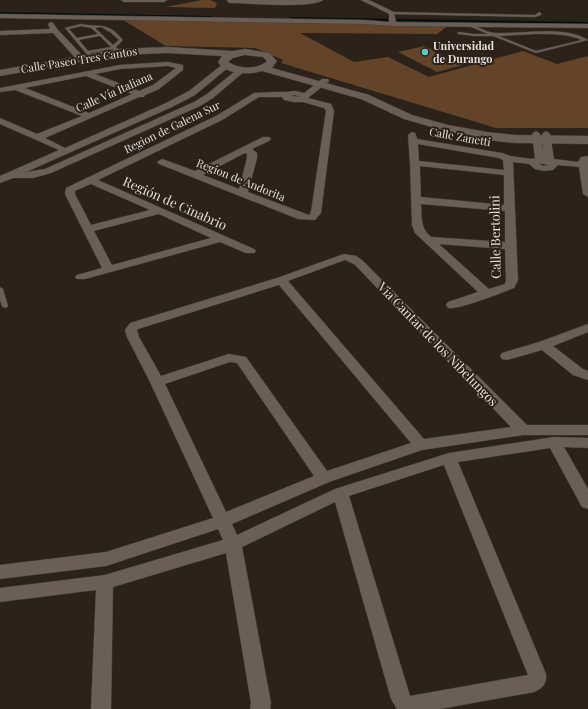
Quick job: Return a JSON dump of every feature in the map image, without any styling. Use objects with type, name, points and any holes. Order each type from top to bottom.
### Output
[{"type":"street","points":[[124,0],[164,0]]},
{"type":"street","points":[[232,0],[230,1],[300,3],[320,0]]},
{"type":"street","points":[[364,0],[393,18]]},
{"type":"street","points":[[0,17],[365,22],[393,18],[454,25],[588,26]]},
{"type":"street","points":[[46,17],[55,31],[86,55]]},
{"type":"street","points":[[0,33],[55,31]]},
{"type":"street","name":"Calle Paseo Tres Cantos","points":[[0,73],[116,49],[234,54],[245,52],[262,54],[271,59],[266,66],[242,70],[205,53]]},
{"type":"street","points":[[0,180],[169,105],[192,92],[234,54]]},
{"type":"street","name":"Calle Vía Italiana","points":[[0,90],[85,73],[135,65],[168,64],[180,67],[179,70],[156,87],[141,95],[39,137]]},
{"type":"street","points":[[266,66],[364,97],[408,117],[446,128],[487,136],[588,140]]},
{"type":"street","points":[[11,175],[33,175],[48,171],[187,108],[210,96],[242,70]]},
{"type":"street","points":[[85,73],[141,95]]},
{"type":"street","points":[[302,96],[318,82]]},
{"type":"street","points":[[16,87],[90,116]]},
{"type":"street","name":"Region de Galena Sur","points":[[88,229],[70,194],[70,190],[219,118],[257,96],[273,94],[302,96]]},
{"type":"street","name":"Region de Andorita","points":[[162,162],[302,217],[311,218],[316,213],[330,111],[328,106],[302,96]]},
{"type":"street","points":[[0,121],[39,137],[60,148]]},
{"type":"street","points":[[541,137],[588,134]]},
{"type":"street","points":[[541,137],[544,163]]},
{"type":"street","name":"Calle Zanetti","points":[[415,163],[413,138],[507,163]]},
{"type":"street","points":[[195,175],[266,139]]},
{"type":"street","points":[[242,194],[252,158],[252,153],[245,149]]},
{"type":"street","points":[[487,294],[420,233],[417,225],[415,163],[585,163],[588,194]]},
{"type":"street","name":"Calle Bertolini","points":[[452,305],[510,286],[512,280],[507,163]]},
{"type":"street","name":"Región de Cinabrio","points":[[90,180],[250,252]]},
{"type":"street","points":[[416,200],[508,208]]},
{"type":"street","points":[[108,269],[88,229],[159,211]]},
{"type":"street","points":[[81,277],[221,238]]},
{"type":"street","points":[[427,240],[510,246]]},
{"type":"street","name":"Via Cantar de los Nibelungos","points":[[281,280],[344,257],[352,258],[358,262],[523,430]]},
{"type":"street","points":[[260,709],[261,703],[233,544],[157,382],[133,337],[131,330],[134,326],[281,280],[421,445]]},
{"type":"street","points":[[507,356],[544,345],[588,328]]},
{"type":"street","points":[[544,345],[578,372],[588,376]]},
{"type":"street","points":[[157,382],[228,358],[241,360],[324,478]]},
{"type":"street","points":[[0,572],[106,559],[222,521],[324,478],[421,445],[523,430],[588,430]]},
{"type":"street","points":[[554,442],[588,503]]},
{"type":"street","points":[[0,595],[104,582],[233,544],[340,493],[449,458],[554,442],[588,443]]},
{"type":"street","points":[[340,493],[401,699],[405,704],[412,705],[534,683],[537,680],[537,674],[449,458]]},
{"type":"street","points":[[101,709],[104,582]]},
{"type":"lane","points":[[393,18],[410,14],[533,12],[540,15],[475,13]]},
{"type":"lane","points":[[86,55],[77,39],[67,28],[81,25],[92,27],[100,26],[111,29],[121,40],[116,49],[92,27]]},
{"type":"lane","points":[[454,25],[459,33],[480,35],[494,35],[512,33],[563,34],[576,36],[586,40],[536,52],[494,35],[470,25]]},
{"type":"lane","points":[[77,39],[101,35]]},
{"type":"lane","points":[[0,289],[5,306]]},
{"type":"shaded area","points":[[202,0],[210,0],[217,3],[215,8],[166,7]]},
{"type":"shaded area","points":[[123,20],[449,25],[437,34],[300,33],[354,62],[388,57],[429,77],[523,51],[557,64],[588,56],[588,128],[496,128],[281,63],[283,60],[255,48],[166,46]]},
{"type":"shaded area","points":[[424,46],[463,65],[437,72],[398,52]]},
{"type":"waterway","points":[[0,14],[210,18]]},
{"type":"waterway","points":[[294,19],[588,24]]},
{"type":"place","name":"Universidad de Durango","points":[[425,52]]}]
